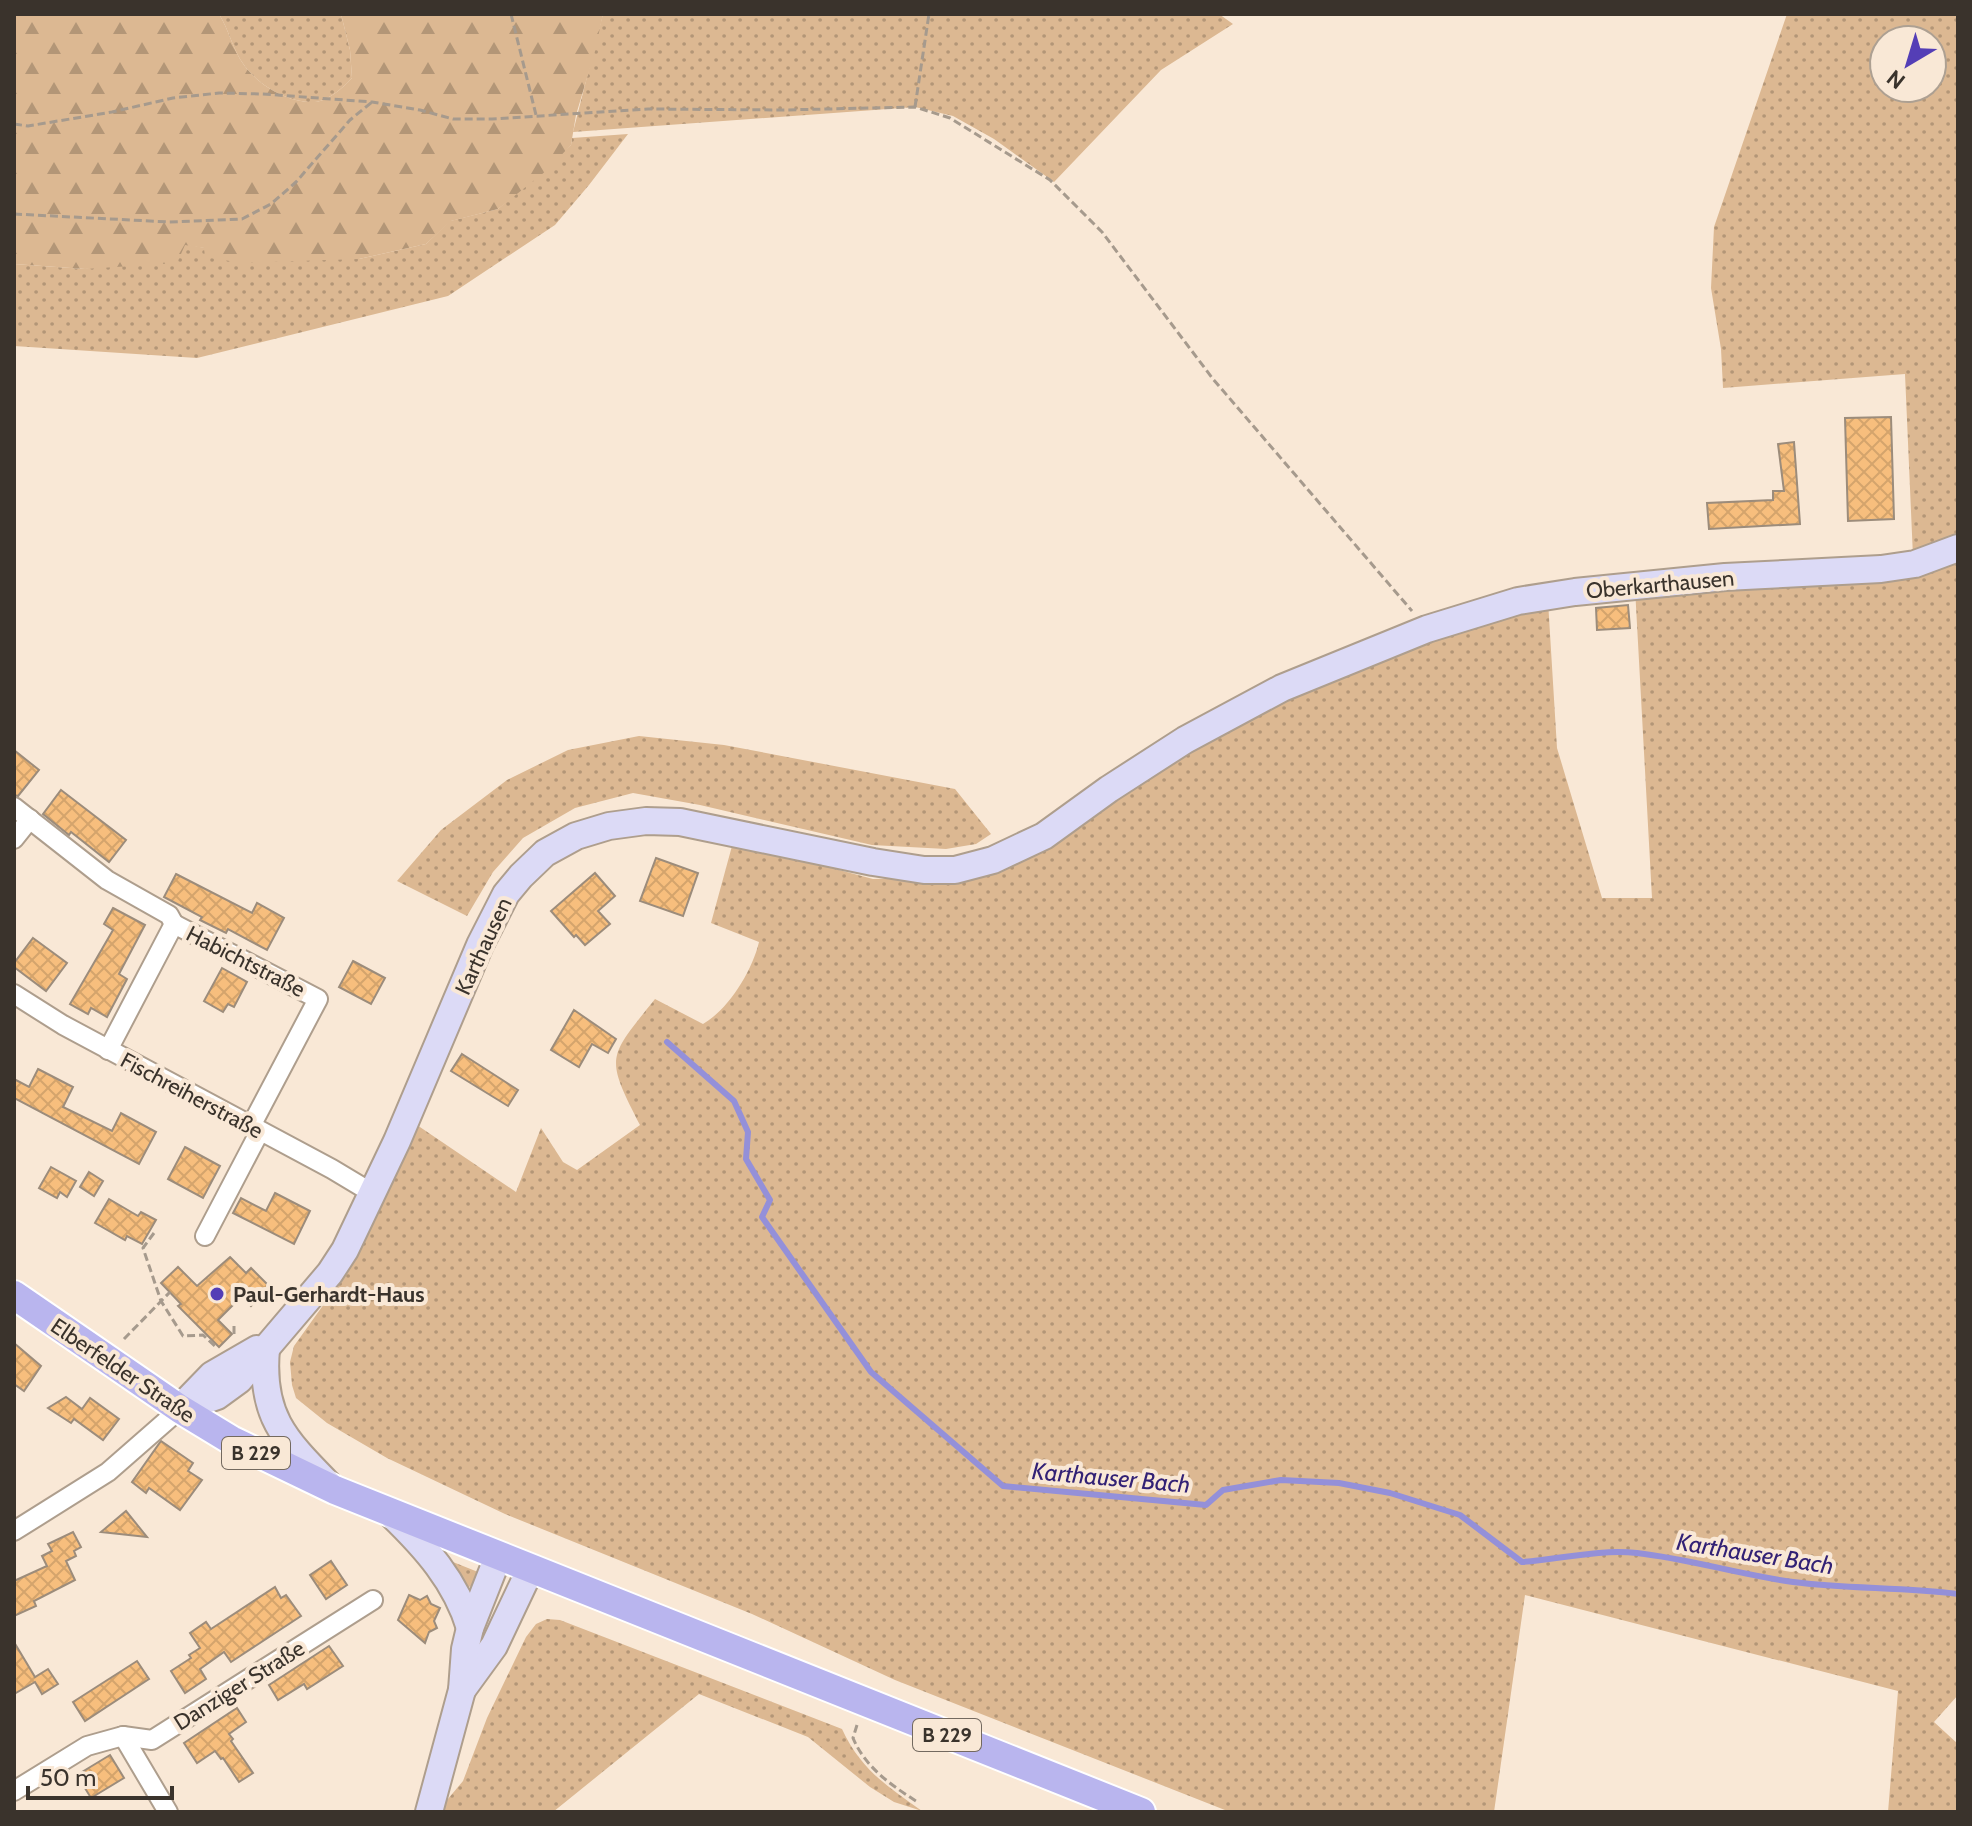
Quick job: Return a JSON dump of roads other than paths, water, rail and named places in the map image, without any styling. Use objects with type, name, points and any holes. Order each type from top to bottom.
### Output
[{"type":"main road","name":"Oberkarthausen","points":[[1368,652],[1427,629],[1518,601],[1725,577],[1881,569],[1915,564],[1958,548]]},
{"type":"main road","name":"Karthausen","points":[[180,1409],[212,1375],[268,1345],[330,1273],[345,1250],[425,1078],[492,919],[506,894],[545,853],[576,836],[609,826],[646,821],[680,822],[873,862],[924,870],[955,870],[993,860],[1044,836],[1185,740],[1282,688],[1368,652]]},
{"type":"main road","name":"Elberfelder Straße","points":[[14,1295],[180,1409],[231,1440],[335,1490],[498,1557]]},
{"type":"main road","points":[[268,1345],[265,1389],[277,1424],[294,1447],[335,1490]]},
{"type":"main road","points":[[391,1514],[449,1579],[470,1628]]},
{"type":"main road","points":[[429,1812],[462,1690],[470,1628],[498,1557]]},
{"type":"main road","name":"B 229","points":[[498,1557],[1141,1812]]},
{"type":"main road","points":[[462,1690],[494,1646],[530,1570]]},
{"type":"street","points":[[14,807],[107,880],[169,915],[174,924]]},
{"type":"street","points":[[14,839],[30,819]]},
{"type":"street","name":"Habichtstraße","points":[[108,1050],[174,924],[318,999],[256,1128]]},
{"type":"street","name":"Fischreiherstraße","points":[[14,994],[63,1025],[372,1193]]},
{"type":"street","points":[[205,1236],[256,1128]]},
{"type":"street","points":[[14,1531],[108,1472],[180,1409]]},
{"type":"street","name":"Danziger Straße","points":[[14,1791],[87,1746],[123,1736],[152,1740],[373,1600]]},
{"type":"street","points":[[123,1736],[168,1812]]},
{"type":"waterway","name":"Karthauser Bach","points":[[667,1042],[734,1101],[748,1132],[746,1159],[770,1200],[762,1217],[871,1372],[1003,1486],[1206,1505],[1223,1490],[1281,1480],[1339,1483],[1390,1493],[1460,1515],[1522,1562],[1594,1553],[1637,1553],[1793,1582],[1958,1594]]},
{"type":"place","name":"Paul-Gerhardt-Haus","points":[[217,1294]]}]
